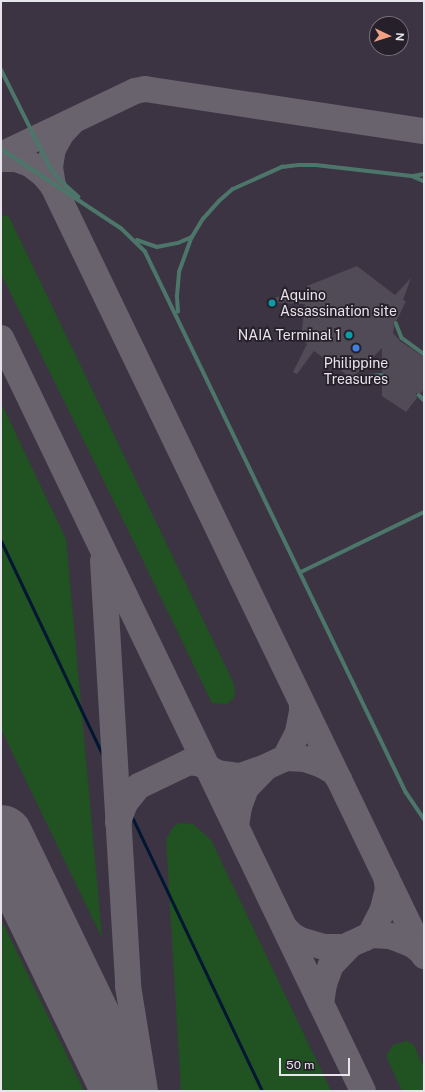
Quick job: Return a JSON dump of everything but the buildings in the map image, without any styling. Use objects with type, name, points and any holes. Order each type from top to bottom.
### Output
[{"type":"lane","points":[[1,69],[50,167],[60,180],[84,202],[134,239],[148,256],[178,315],[406,792],[424,819]]},
{"type":"lane","points":[[1,149],[53,184],[84,202]]},
{"type":"lane","points":[[178,315],[177,296],[179,272],[192,237],[203,219],[219,201],[233,189],[282,167],[316,165],[413,176],[424,174]]},
{"type":"lane","points":[[413,176],[424,181]]},
{"type":"lane","points":[[134,239],[157,247],[178,243],[192,237]]},
{"type":"lane","points":[[396,323],[402,338],[424,354]]},
{"type":"lane","points":[[354,377],[382,375]]},
{"type":"lane","points":[[419,395],[424,400]]},
{"type":"lane","points":[[301,572],[424,512]]},
{"type":"shaded area","points":[[1,1],[424,1],[424,1091],[1,1091]]},
{"type":"green space","points":[[1,215],[8,216],[10,219],[234,684],[235,695],[227,704],[212,703],[1,274]]},
{"type":"green space","points":[[1,403],[66,539],[102,938],[1,729]]},
{"type":"green space","points":[[180,823],[193,824],[211,840],[331,1091],[181,1091],[166,840],[173,827]]},
{"type":"green space","points":[[1,919],[84,1091],[1,1091]]},
{"type":"green space","points":[[407,1041],[413,1044],[424,1067],[424,1091],[402,1091],[386,1056],[393,1045]]},
{"type":"waterway","points":[[1,541],[262,1091]]},
{"type":"taxiway","points":[[1,155],[135,91],[145,89],[424,131]]},
{"type":"taxiway","points":[[53,186],[50,167],[53,149],[62,133],[73,121]]},
{"type":"taxiway","points":[[1,159],[16,159],[30,164],[43,174],[53,186],[424,956]]},
{"type":"taxiway","points":[[1,338],[363,1091]]},
{"type":"taxiway","points":[[103,561],[128,986],[145,1091]]},
{"type":"taxiway","points":[[118,822],[125,803],[139,786],[189,762],[201,764],[218,773],[240,776],[266,767],[285,758],[298,732],[302,704]]},
{"type":"taxiway","points":[[236,826],[239,807],[246,788],[266,767],[285,758],[305,759],[322,765],[334,772],[339,779]]},
{"type":"taxiway","points":[[285,928],[300,940],[324,947],[344,947],[365,938],[370,935],[383,909],[388,889],[386,876]]},
{"type":"taxiway","points":[[321,1003],[324,984],[331,965],[351,944],[370,935],[390,936],[413,945],[424,954]]},
{"type":"runway","points":[[1,837],[124,1091]]},
{"type":"place","name":"Aquino Assassination site","points":[[272,303]]},
{"type":"place","name":"NAIA Terminal 1","points":[[349,335]]},
{"type":"place","name":"Philippine Treasures","points":[[356,348]]}]
